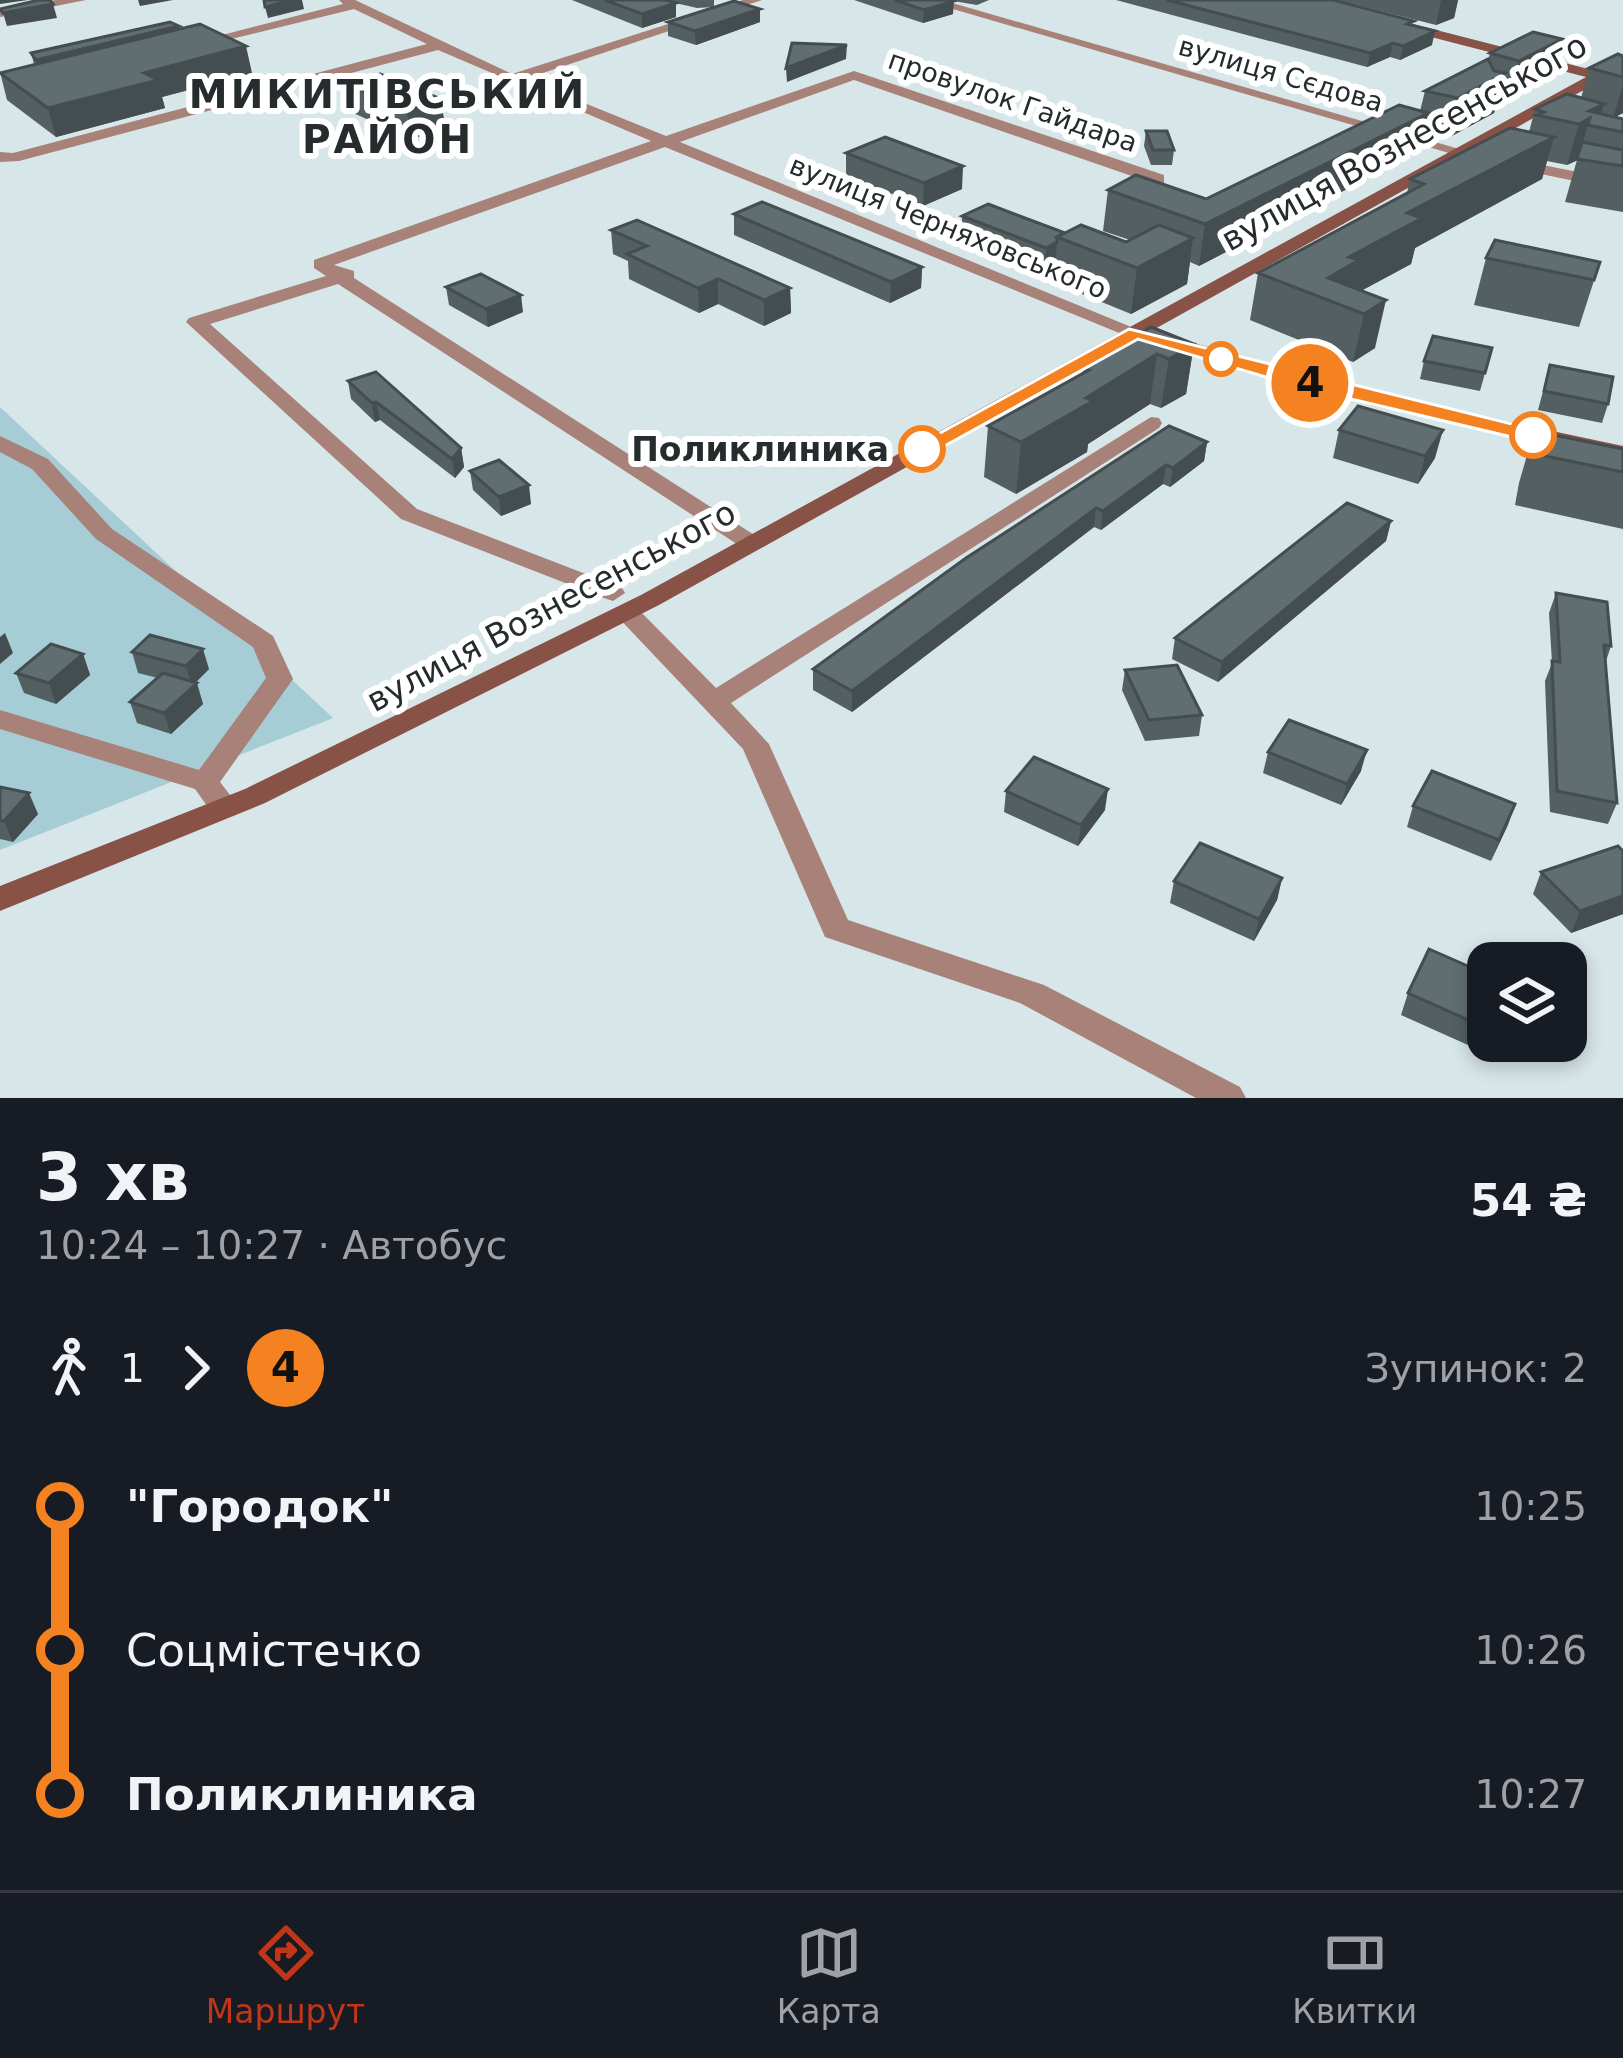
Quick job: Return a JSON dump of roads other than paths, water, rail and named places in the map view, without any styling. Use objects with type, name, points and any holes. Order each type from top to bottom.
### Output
[{"type":"main road","points":[[1393,23],[1623,82]]},
{"type":"main road","name":"вулиця Вознесенського","points":[[0,898],[336,758],[751,542],[1623,62]]},
{"type":"main road","name":"вулиця Черняховського","points":[[1136,333],[1374,400],[1623,453]]},
{"type":"street","points":[[0,13],[80,0]]},
{"type":"street","points":[[511,80],[756,0]]},
{"type":"street","name":"вулиця Сєдова","points":[[928,0],[1455,152],[1623,186]]},
{"type":"street","points":[[177,48],[350,2]]},
{"type":"street","name":"вулиця Черняховського","points":[[350,2],[511,80],[1136,333]]},
{"type":"street","points":[[668,6],[703,17]]},
{"type":"street","points":[[0,157],[13,158],[439,45]]},
{"type":"street","name":"провулок Гайдара","points":[[339,275],[320,264],[854,75],[1158,179]]},
{"type":"street","points":[[751,542],[339,275],[196,322],[409,514],[630,602],[755,744],[836,928],[1032,994],[1228,1098]]},
{"type":"street","points":[[714,702],[1151,424]]},
{"type":"street","points":[[0,443],[40,464],[104,534],[264,642],[280,680],[205,782]]},
{"type":"street","points":[[0,718],[205,782],[225,808]]},
{"type":"place","name":"Поликлиника","points":[[922,449]]},
{"type":"district","name":"МИКИТІВСЬКИЙ РАЙОН","points":[[388,116]]}]
